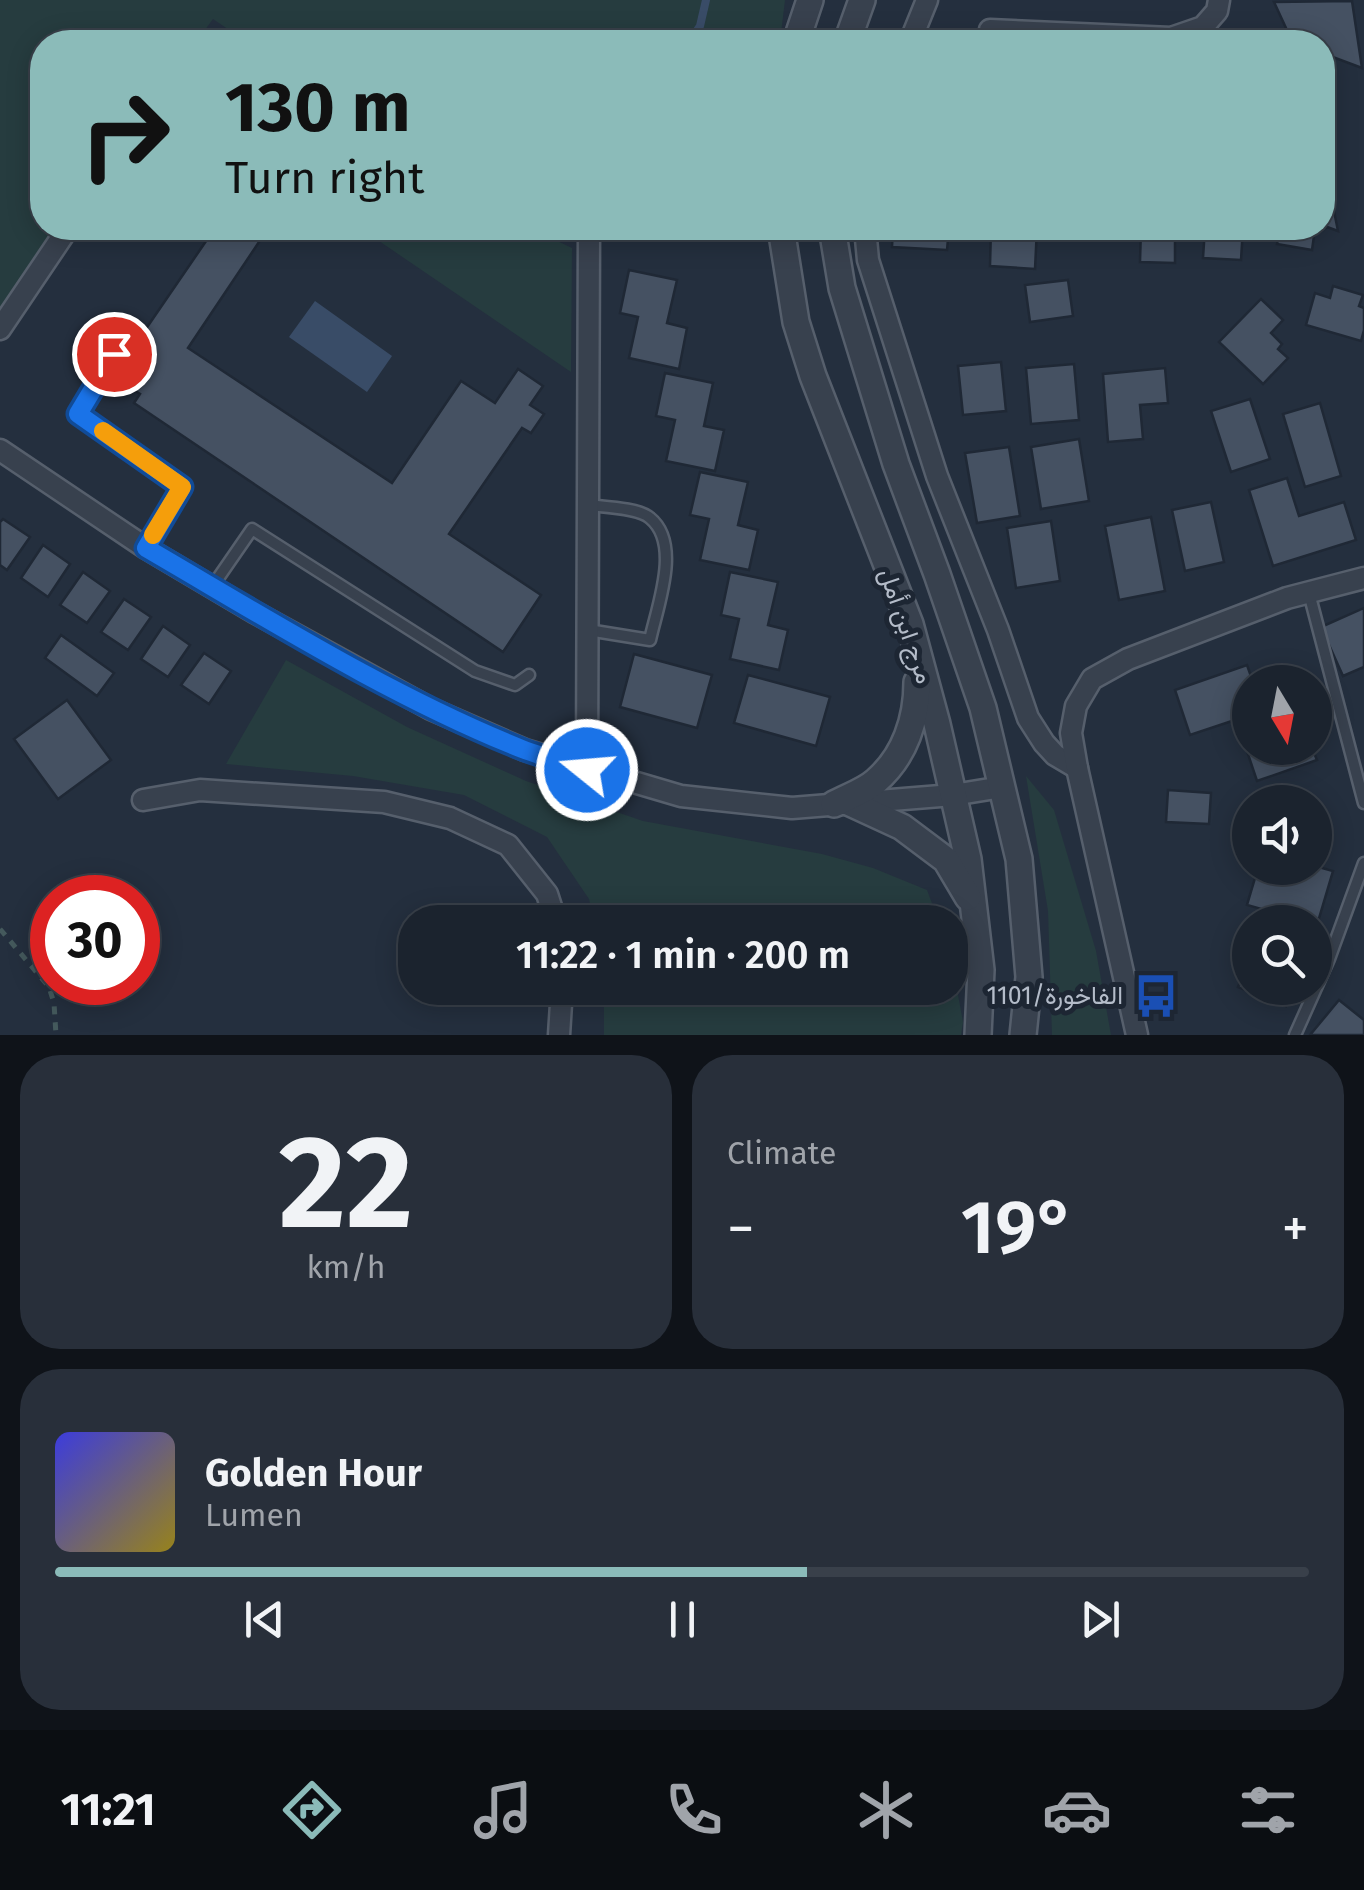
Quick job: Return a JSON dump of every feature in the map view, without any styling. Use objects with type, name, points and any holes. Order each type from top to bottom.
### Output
[{"type":"street","points":[[800,30],[810,0]]},
{"type":"street","points":[[852,30],[862,0]]},
{"type":"street","points":[[854,30],[874,0]]},
{"type":"street","points":[[915,30],[927,0]]},
{"type":"street","points":[[1194,30],[1203,27],[1218,11],[1219,0]]},
{"type":"street","points":[[0,329],[60,240]]},
{"type":"street","points":[[587,770],[589,240]]},
{"type":"street","name":"مرج ابن أمل","points":[[783,240],[796,322],[813,376],[918,652],[968,859],[981,970],[978,1035]]},
{"type":"street","name":"مرج ابن أمل","points":[[834,240],[842,288],[896,464],[982,708],[1002,787],[1021,878],[1029,977],[1023,1035]]},
{"type":"street","points":[[866,240],[868,260],[937,476],[1028,718],[1056,756],[1077,768]]},
{"type":"street","points":[[0,450],[146,548],[254,612],[431,709],[525,750],[681,796],[792,808],[953,795],[1002,787]]},
{"type":"street","points":[[1137,1035],[1077,768],[1071,733],[1076,706],[1092,679],[1128,660],[1287,598],[1364,578]]},
{"type":"street","points":[[842,804],[875,782],[902,749],[917,710],[918,652]]},
{"type":"street","points":[[143,800],[200,790],[219,791],[384,802],[450,818],[508,845],[547,894],[551,905]]},
{"type":"street","points":[[842,804],[902,827],[946,860],[973,905]]},
{"type":"street","points":[[559,1035],[561,1005]]},
{"type":"lane","points":[[132,324],[78,414],[182,487],[146,548]]},
{"type":"lane","points":[[588,505],[630,510],[650,517],[663,537],[667,561],[650,640],[588,630]]},
{"type":"lane","points":[[212,587],[252,529],[475,672],[515,685],[529,675]]},
{"type":"lane","points":[[1309,592],[1364,802]]},
{"type":"lane","points":[[1296,1035],[1329,960],[1364,862]]},
{"type":"path","points":[[0,929],[49,987],[56,1035]]},
{"type":"green space","points":[[0,0],[785,0],[781,30],[229,30],[213,19],[205,30],[30,30],[30,240],[57,240],[0,320]]},
{"type":"green space","points":[[378,240],[555,240],[572,248],[571,372]]},
{"type":"green space","points":[[286,660],[407,727],[526,781],[643,821],[822,854],[873,868],[927,890],[933,905],[590,905],[547,837],[464,795],[353,776],[226,764]]},
{"type":"green space","points":[[1026,776],[1054,810],[1096,951],[1111,1035],[1052,1035],[1048,911]]},
{"type":"green space","points":[[604,1005],[960,1005],[963,1022],[961,1035],[604,1035]]},
{"type":"water","points":[[315,301],[392,356],[367,392],[289,337]]},
{"type":"building","points":[[1352,1],[1362,68],[1335,58],[1335,30],[1287,30],[1274,2]]},
{"type":"building","points":[[207,240],[260,240],[188,348],[392,483],[461,381],[495,403],[518,369],[543,386],[530,405],[544,414],[531,433],[522,428],[449,534],[541,595],[503,652],[134,403],[140,394],[127,386],[142,364],[128,355]]},
{"type":"building","points":[[892,240],[948,240],[947,250],[892,247]]},
{"type":"building","points":[[991,240],[1036,240],[1035,269],[990,266]]},
{"type":"building","points":[[1141,240],[1175,240],[1175,263],[1140,262]]},
{"type":"building","points":[[1204,240],[1242,240],[1241,260],[1203,258]]},
{"type":"building","points":[[1278,240],[1313,240],[1312,250],[1277,244]]},
{"type":"building","points":[[629,270],[677,280],[667,323],[687,328],[679,369],[629,358],[638,317],[620,313]]},
{"type":"building","points":[[1068,280],[1073,316],[1030,322],[1025,285]]},
{"type":"building","points":[[1333,286],[1363,295],[1359,306],[1364,308],[1361,341],[1306,325],[1315,293],[1330,298]]},
{"type":"building","points":[[1261,299],[1283,320],[1271,333],[1282,344],[1278,349],[1288,358],[1263,384],[1219,342]]},
{"type":"building","points":[[1001,362],[1006,411],[963,415],[958,366]]},
{"type":"building","points":[[1074,364],[1079,420],[1031,424],[1026,368]]},
{"type":"building","points":[[1165,368],[1168,403],[1140,405],[1143,439],[1108,442],[1103,374]]},
{"type":"building","points":[[665,373],[713,383],[704,426],[724,430],[715,471],[666,461],[675,420],[656,416]]},
{"type":"building","points":[[1250,399],[1270,459],[1231,472],[1211,411]]},
{"type":"building","points":[[1320,403],[1341,476],[1305,487],[1283,414]]},
{"type":"building","points":[[1079,439],[1089,501],[1041,509],[1031,447]]},
{"type":"building","points":[[1009,447],[1020,516],[977,523],[965,453]]},
{"type":"building","points":[[700,472],[748,482],[738,525],[758,530],[749,570],[700,560],[709,519],[690,515]]},
{"type":"building","points":[[1287,478],[1299,516],[1344,502],[1356,540],[1273,566],[1249,490]]},
{"type":"building","points":[[1211,502],[1224,562],[1185,571],[1172,510]]},
{"type":"building","points":[[1151,517],[1165,591],[1119,600],[1105,526]]},
{"type":"building","points":[[3,519],[30,537],[7,570],[0,565]]},
{"type":"building","points":[[1051,521],[1060,581],[1016,588],[1007,528]]},
{"type":"building","points":[[43,545],[70,564],[48,597],[21,578]]},
{"type":"building","points":[[83,572],[110,591],[87,623],[60,605]]},
{"type":"building","points":[[730,572],[778,582],[768,625],[788,630],[779,670],[730,659],[739,619],[721,615]]},
{"type":"building","points":[[124,599],[151,617],[128,650],[101,632]]},
{"type":"building","points":[[1364,608],[1364,667],[1343,676],[1321,627]]},
{"type":"building","points":[[163,626],[190,645],[168,677],[141,659]]},
{"type":"building","points":[[61,635],[114,673],[97,696],[45,658]]},
{"type":"building","points":[[204,653],[231,671],[209,704],[181,685]]},
{"type":"building","points":[[634,654],[712,675],[697,728],[620,707]]},
{"type":"building","points":[[1232,670],[1232,721],[1190,735],[1175,690]]},
{"type":"building","points":[[748,675],[830,697],[816,746],[734,723]]},
{"type":"building","points":[[67,700],[111,760],[58,799],[14,739]]},
{"type":"building","points":[[1252,765],[1303,765],[1257,781]]},
{"type":"building","points":[[1168,790],[1211,793],[1209,824],[1166,822]]},
{"type":"building","points":[[1253,885],[1329,885],[1323,905],[1247,905]]},
{"type":"building","points":[[1339,1000],[1364,1020],[1364,1035],[1310,1035]]},
{"type":"waterway","points":[[697,30],[706,0]]},
{"type":"slow traffic","points":[[103,431],[182,487],[153,535]]},
{"type":"place","name":"الفاخورة/1101","points":[[1156,996]]},
{"type":"route","points":[[114,354],[78,414],[182,487],[146,548],[431,709],[525,750],[587,770]]}]
